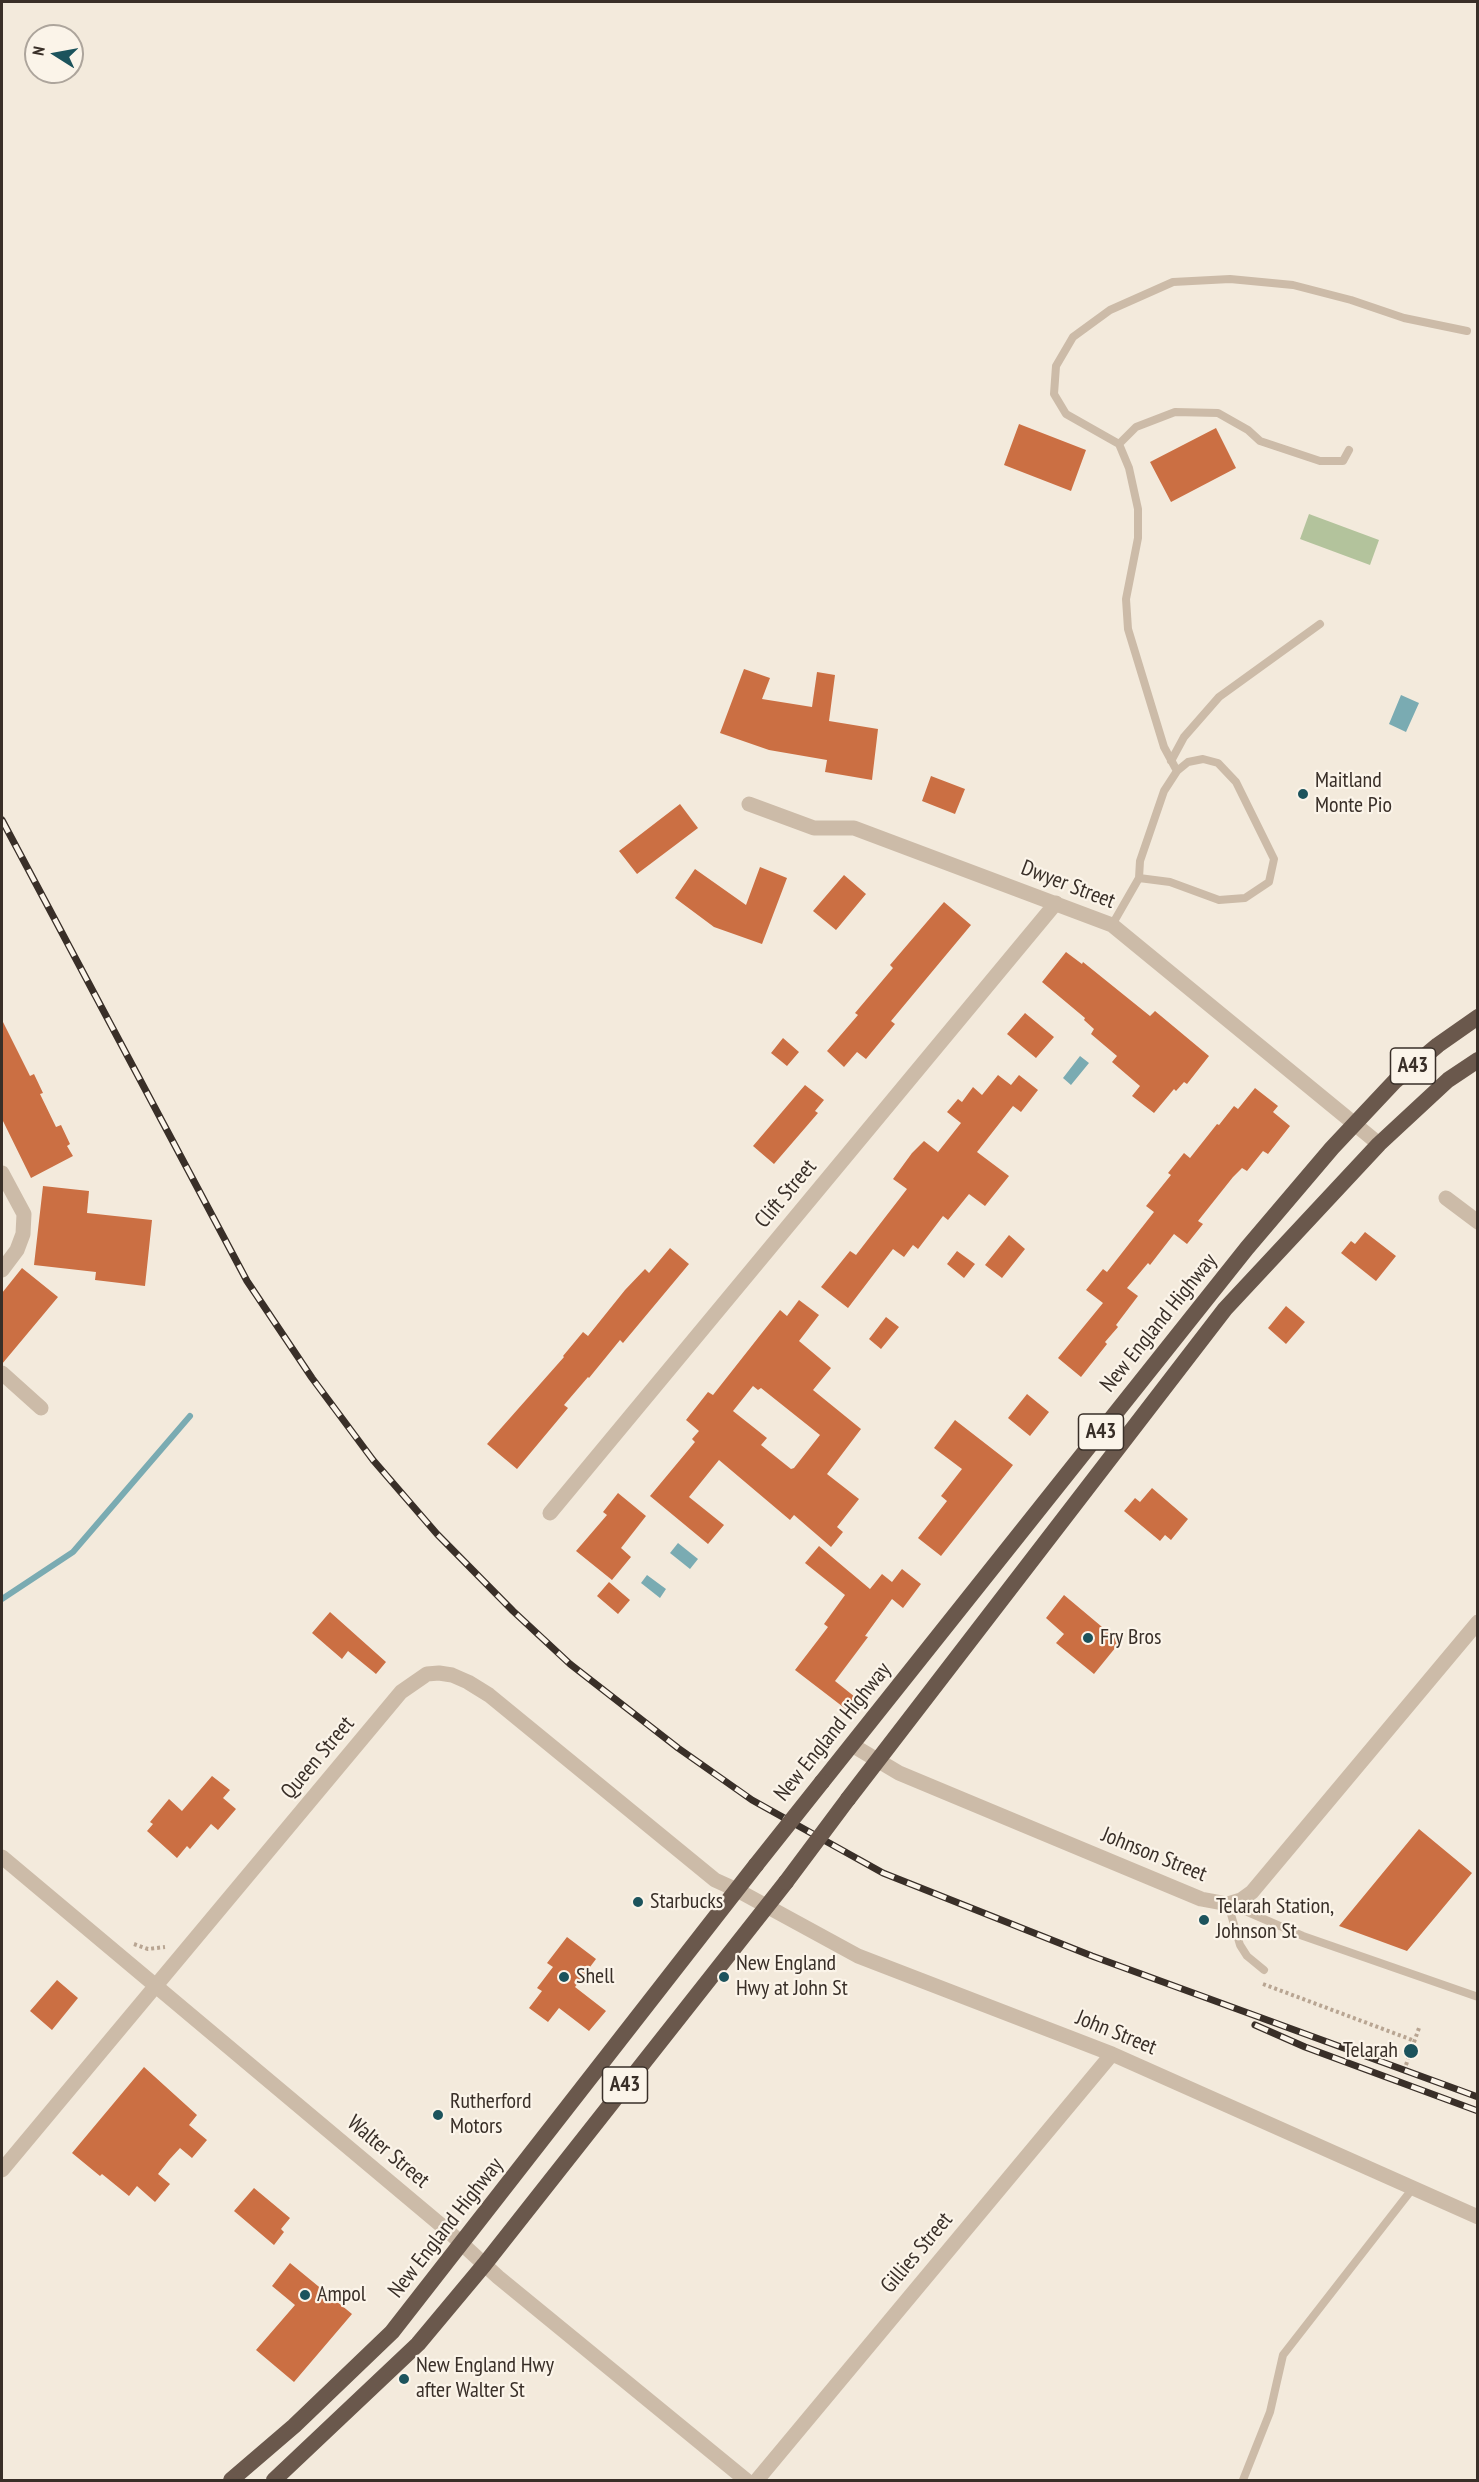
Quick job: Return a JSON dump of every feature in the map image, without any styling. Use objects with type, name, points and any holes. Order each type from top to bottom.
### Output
[{"type":"highway","name":"New England Highway","points":[[231,2481],[294,2426],[392,2332],[756,1865],[1247,1248],[1395,1081],[1438,1045],[1478,1017]]},
{"type":"highway","name":"New England Highway","points":[[274,2481],[418,2344],[484,2265],[786,1882],[1041,1546],[1225,1309],[1378,1144],[1448,1080],[1478,1060]]},
{"type":"street","name":"Dwyer Street","points":[[749,804],[814,828],[854,828],[1112,925],[1378,1144]]},
{"type":"street","name":"Clift Street","points":[[550,1513],[1056,903]]},
{"type":"street","points":[[2,1173],[24,1214],[23,1234],[17,1250],[2,1270]]},
{"type":"street","points":[[1446,1198],[1478,1222]]},
{"type":"street","points":[[2,1373],[41,1408]]},
{"type":"street","name":"Johnson Street","points":[[852,1745],[899,1773],[1201,1899],[1228,1904],[1241,1900],[1252,1892],[1478,1622]]},
{"type":"street","name":"Queen Street","points":[[2,2170],[401,1692],[427,1674],[452,1675],[489,1695],[715,1881],[737,1890]]},
{"type":"street","name":"Walter Street","points":[[2,1857],[484,2265],[746,2481]]},
{"type":"street","name":"John Street","points":[[737,1890],[858,1956],[1112,2054],[1478,2217]]},
{"type":"street","name":"Gillies Street","points":[[757,2481],[1112,2054]]},
{"type":"lane","points":[[1177,771],[1164,747],[1128,629],[1126,599],[1138,538],[1138,509],[1129,468],[1119,444],[1066,414],[1054,394],[1056,366],[1073,337],[1110,310],[1173,282],[1230,279],[1293,285],[1351,300],[1404,318],[1467,332]]},
{"type":"lane","points":[[1119,444],[1136,427],[1175,412],[1218,413],[1248,430],[1260,441],[1320,461],[1343,461],[1349,450]]},
{"type":"lane","points":[[1171,761],[1184,737],[1219,697],[1320,624]]},
{"type":"lane","points":[[1112,925],[1139,878],[1140,861],[1164,791],[1177,771],[1188,762],[1203,759],[1218,763],[1236,782],[1274,859],[1269,882],[1245,898],[1219,900],[1170,882],[1139,878]]},
{"type":"lane","points":[[1228,1904],[1240,1945],[1247,1956],[1264,1970]]},
{"type":"lane","points":[[1228,1904],[1303,1936],[1478,1997]]},
{"type":"lane","points":[[1243,2481],[1270,2412],[1283,2355],[1413,2188]]},
{"type":"path","points":[[1255,1980],[1415,2041]]},
{"type":"path","points":[[1406,2065],[1419,2028]]},
{"type":"green space","points":[[1309,514],[1379,540],[1370,565],[1300,539]]},
{"type":"water","points":[[1401,695],[1419,703],[1406,732],[1389,724]]},
{"type":"water","points":[[1080,1056],[1089,1063],[1071,1085],[1063,1078]]},
{"type":"water","points":[[678,1543],[698,1559],[690,1569],[670,1553]]},
{"type":"water","points":[[647,1575],[666,1589],[660,1598],[641,1583]]},
{"type":"building","points":[[1019,424],[1086,450],[1071,491],[1004,465]]},
{"type":"building","points":[[1216,428],[1236,468],[1171,502],[1150,462]]},
{"type":"building","points":[[744,669],[770,678],[762,699],[812,707],[817,672],[835,675],[829,721],[878,729],[872,780],[825,772],[827,760],[769,750],[720,733]]},
{"type":"building","points":[[931,776],[965,789],[955,814],[922,801]]},
{"type":"building","points":[[680,804],[698,828],[637,874],[619,851]]},
{"type":"building","points":[[760,867],[787,878],[762,944],[714,927],[675,898],[695,869],[746,905]]},
{"type":"building","points":[[844,875],[866,894],[836,930],[813,911]]},
{"type":"building","points":[[944,902],[971,925],[891,1021],[895,1024],[866,1059],[857,1052],[844,1067],[827,1051],[858,1015],[855,1013],[893,968],[890,965]]},
{"type":"building","points":[[1066,952],[1082,964],[1083,962],[1150,1016],[1155,1011],[1209,1056],[1187,1084],[1184,1082],[1176,1091],[1174,1089],[1154,1113],[1132,1096],[1140,1086],[1112,1062],[1117,1056],[1091,1034],[1094,1029],[1084,1020],[1085,1018],[1042,982]]},
{"type":"building","points":[[1025,1013],[1054,1037],[1036,1058],[1007,1034]]},
{"type":"building","points":[[2,1020],[30,1076],[34,1074],[43,1093],[40,1094],[56,1127],[61,1125],[70,1144],[67,1146],[73,1156],[31,1178],[2,1119]]},
{"type":"building","points":[[783,1038],[799,1052],[787,1066],[771,1053]]},
{"type":"building","points":[[998,1075],[1011,1085],[1019,1075],[1038,1090],[1021,1112],[1013,1106],[977,1152],[1009,1176],[985,1206],[969,1194],[948,1220],[943,1216],[918,1249],[913,1245],[904,1257],[893,1249],[848,1308],[821,1287],[850,1251],[856,1255],[907,1189],[893,1179],[912,1153],[924,1141],[938,1152],[961,1123],[947,1112],[958,1099],[962,1102],[973,1087],[982,1095]]},
{"type":"building","points":[[805,1085],[824,1100],[815,1111],[818,1113],[774,1164],[753,1146]]},
{"type":"building","points":[[1255,1088],[1278,1106],[1273,1112],[1290,1126],[1268,1154],[1263,1151],[1247,1171],[1242,1168],[1233,1177],[1198,1221],[1203,1224],[1187,1244],[1174,1234],[1150,1265],[1148,1263],[1127,1288],[1138,1296],[1116,1325],[1118,1327],[1105,1342],[1107,1344],[1081,1377],[1058,1358],[1103,1303],[1086,1290],[1103,1269],[1107,1272],[1154,1212],[1146,1206],[1171,1175],[1168,1173],[1184,1153],[1190,1158],[1217,1124],[1219,1125],[1234,1106],[1238,1109]]},
{"type":"building","points":[[43,1186],[89,1191],[87,1213],[152,1220],[145,1286],[95,1280],[96,1272],[34,1265]]},
{"type":"building","points":[[1365,1232],[1396,1256],[1376,1281],[1341,1253],[1351,1241],[1355,1244]]},
{"type":"building","points":[[1009,1235],[1025,1249],[1002,1278],[985,1265]]},
{"type":"building","points":[[670,1248],[689,1264],[623,1343],[620,1340],[564,1405],[568,1408],[517,1469],[487,1444],[564,1357],[583,1332],[588,1336],[625,1290],[645,1269],[649,1273]]},
{"type":"building","points":[[957,1251],[975,1264],[964,1278],[947,1264]]},
{"type":"building","points":[[22,1268],[58,1297],[2,1364],[2,1293]]},
{"type":"building","points":[[799,1300],[819,1315],[799,1341],[831,1368],[813,1390],[861,1429],[827,1474],[859,1499],[837,1527],[843,1532],[831,1547],[794,1515],[790,1520],[719,1460],[689,1497],[724,1525],[708,1544],[650,1496],[695,1442],[692,1439],[699,1431],[686,1420],[708,1392],[713,1395],[780,1310],[787,1316]],"holes":[[[753,1386],[758,1390],[761,1388],[820,1435],[794,1468],[791,1469],[761,1445],[767,1438],[733,1411]]]},
{"type":"building","points":[[1286,1306],[1305,1322],[1286,1344],[1268,1328]]},
{"type":"building","points":[[886,1317],[899,1327],[881,1349],[869,1339]]},
{"type":"building","points":[[1027,1394],[1049,1412],[1030,1436],[1008,1418]]},
{"type":"building","points":[[955,1420],[1013,1465],[941,1556],[918,1538],[947,1501],[941,1496],[962,1469],[934,1448]]},
{"type":"building","points":[[1152,1488],[1188,1519],[1171,1540],[1165,1535],[1160,1541],[1124,1511],[1135,1498],[1140,1502]]},
{"type":"building","points":[[618,1493],[646,1516],[621,1548],[631,1557],[612,1580],[576,1551],[607,1515],[603,1512]]},
{"type":"building","points":[[819,1546],[870,1589],[882,1574],[892,1582],[902,1569],[921,1584],[903,1608],[892,1599],[865,1636],[868,1637],[835,1681],[860,1701],[851,1713],[795,1670],[828,1627],[824,1624],[845,1595],[805,1563]]},
{"type":"building","points":[[609,1582],[630,1600],[618,1614],[597,1596]]},
{"type":"building","name":"Fry Bros","points":[[1064,1595],[1120,1642],[1094,1674],[1056,1643],[1064,1634],[1046,1618]]},
{"type":"building","points":[[330,1612],[386,1662],[376,1674],[348,1651],[342,1659],[312,1633]]},
{"type":"building","points":[[212,1776],[230,1790],[223,1798],[236,1809],[218,1830],[211,1824],[190,1849],[187,1846],[177,1858],[147,1831],[153,1824],[150,1822],[169,1799],[182,1811]]},
{"type":"building","points":[[1419,1829],[1472,1873],[1407,1951],[1339,1926]]},
{"type":"building","name":"Shell","points":[[567,1937],[596,1959],[575,1987],[606,2011],[589,2031],[559,2008],[548,2022],[529,2008],[542,1991],[537,1988],[553,1967],[547,1963]]},
{"type":"building","points":[[57,1980],[78,1998],[52,2030],[30,2011]]},
{"type":"building","points":[[144,2067],[197,2115],[189,2125],[207,2140],[192,2158],[180,2148],[169,2160],[158,2174],[170,2184],[155,2202],[137,2186],[129,2196],[72,2153]]},
{"type":"building","points":[[254,2188],[290,2218],[281,2229],[284,2232],[274,2245],[234,2211]]},
{"type":"building","points":[[290,2263],[352,2314],[294,2382],[256,2350],[295,2305],[272,2286]]},
{"type":"waterway","points":[[2,1599],[73,1552],[190,1416]]},
{"type":"railway","points":[[2,820],[247,1281],[312,1378],[373,1460],[437,1534],[513,1611],[570,1664],[678,1748],[752,1800],[883,1873],[1092,1956],[1478,2097]]},
{"type":"railway","points":[[1255,2025],[1305,2047],[1478,2111]]},
{"type":"place","name":"Maitland Monte Pio","points":[[1303,794]]},
{"type":"place","name":"Fry Bros","points":[[1088,1638]]},
{"type":"place","name":"Starbucks","points":[[638,1902]]},
{"type":"place","name":"Telarah Station, Johnson St","points":[[1204,1920]]},
{"type":"place","name":"Shell","points":[[564,1977]]},
{"type":"place","name":"New England Hwy at John St","points":[[724,1977]]},
{"type":"place","name":"Telarah","points":[[1411,2051]]},
{"type":"place","name":"Rutherford Motors","points":[[438,2115]]},
{"type":"place","name":"Ampol","points":[[305,2295]]},
{"type":"place","name":"New England Hwy after Walter St","points":[[404,2379]]}]
